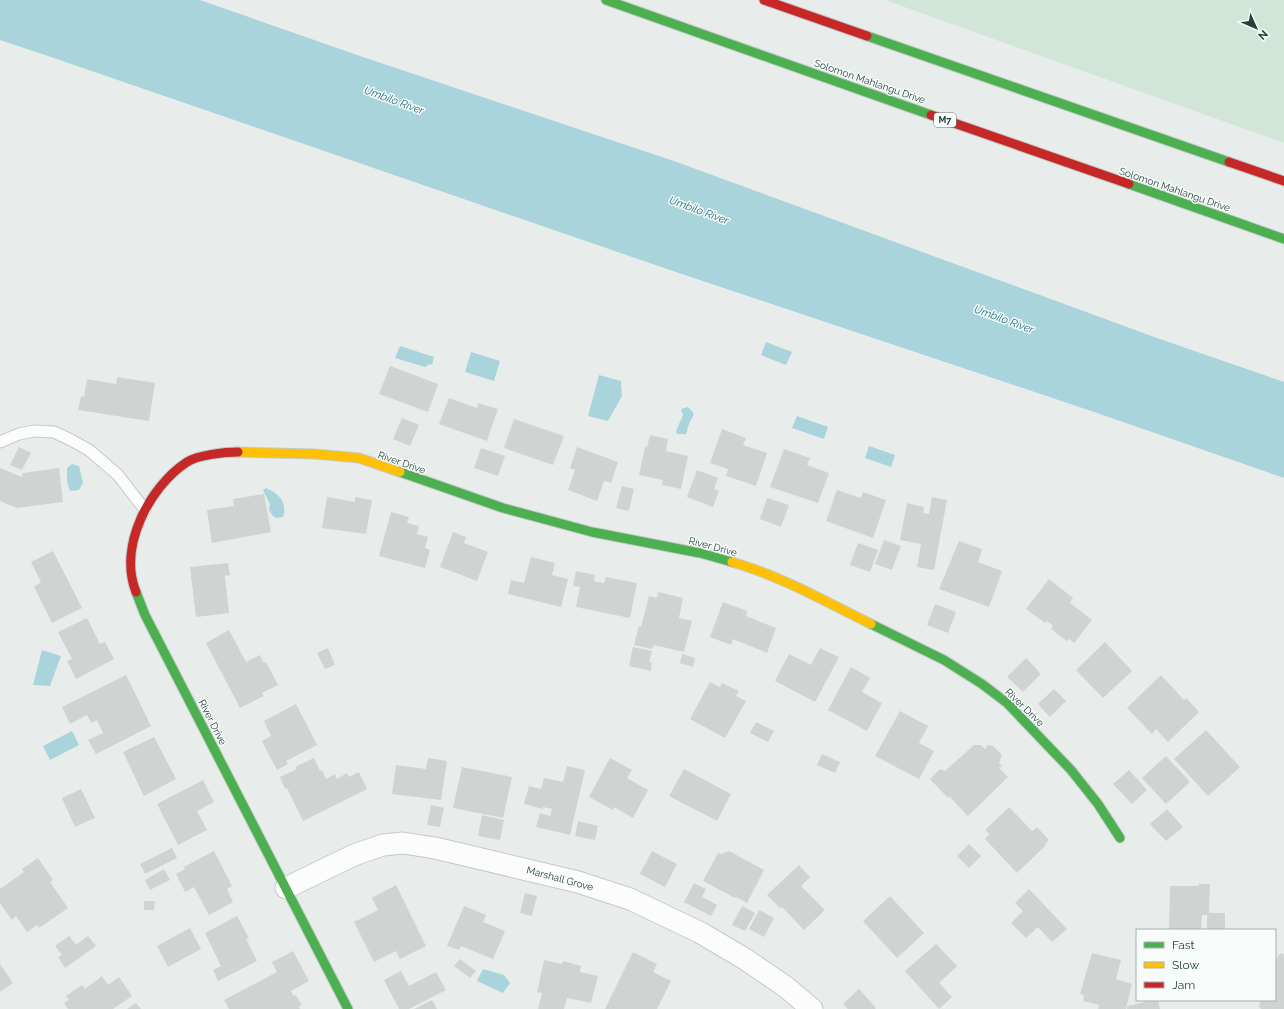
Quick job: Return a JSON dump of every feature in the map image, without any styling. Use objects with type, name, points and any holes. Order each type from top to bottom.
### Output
[{"type":"main road","name":"Solomon Mahlangu Drive","points":[[606,0],[1284,239]]},
{"type":"main road","points":[[764,0],[1284,181]]},
{"type":"main road","name":"River Drive","points":[[348,1009],[145,615],[134,587],[131,561],[136,532],[145,510],[153,496],[172,475],[188,461],[200,457],[229,452],[315,454],[359,458],[503,508],[592,532],[700,553],[752,568],[791,585],[944,660],[982,684],[1007,703],[1071,770],[1098,804],[1120,838]]},
{"type":"street","name":"Marshall Grove","points":[[286,888],[354,855],[383,845],[404,843],[435,848],[578,882],[630,899],[701,933],[745,959],[786,987],[812,1009]]},
{"type":"lane","points":[[0,442],[19,434],[34,431],[54,432],[72,440],[89,450],[118,475],[145,510]]},
{"type":"green space","points":[[885,0],[1284,0],[1284,143]]},
{"type":"water","name":"Umbilo River","points":[[0,0],[200,0],[363,57],[674,161],[1157,338],[1284,382],[1284,478],[1100,414],[670,270],[0,40]]},
{"type":"water","points":[[766,342],[792,352],[786,365],[761,355]]},
{"type":"water","points":[[400,346],[434,357],[432,365],[430,364],[425,367],[395,358]]},
{"type":"water","points":[[471,352],[500,361],[494,381],[465,372]]},
{"type":"water","points":[[599,375],[621,381],[622,396],[608,421],[588,416]]},
{"type":"water","points":[[688,407],[693,412],[693,415],[688,425],[687,433],[677,434],[676,431],[683,415],[681,409]]},
{"type":"water","points":[[797,416],[828,427],[824,439],[792,428]]},
{"type":"water","points":[[869,446],[895,455],[891,467],[865,458]]},
{"type":"water","points":[[72,464],[79,466],[83,483],[79,490],[70,491],[67,482],[67,468]]},
{"type":"water","points":[[266,488],[278,495],[281,499],[284,507],[283,517],[276,518],[269,510],[270,504],[263,490]]},
{"type":"water","points":[[42,650],[61,656],[50,686],[33,685]]},
{"type":"water","points":[[72,731],[79,745],[50,760],[43,746]]},
{"type":"water","points":[[483,969],[504,975],[510,983],[503,993],[477,981]]},
{"type":"building","points":[[390,366],[438,384],[428,412],[379,394]]},
{"type":"building","points":[[117,377],[155,383],[149,421],[78,410],[81,396],[84,397],[87,379],[116,384]]},
{"type":"building","points":[[449,398],[477,408],[478,403],[498,409],[487,441],[439,424]]},
{"type":"building","points":[[402,418],[419,425],[410,446],[393,439]]},
{"type":"building","points":[[514,419],[564,436],[553,465],[504,448]]},
{"type":"building","points":[[722,429],[746,438],[743,445],[767,453],[756,486],[726,476],[728,469],[710,463]]},
{"type":"building","points":[[650,435],[668,439],[666,451],[688,456],[681,489],[662,485],[663,480],[639,475],[645,447],[647,447]]},
{"type":"building","points":[[19,447],[31,453],[22,470],[10,465]]},
{"type":"building","points":[[577,447],[618,462],[611,483],[604,481],[597,501],[568,490],[575,470],[570,468]]},
{"type":"building","points":[[481,448],[505,456],[498,476],[474,468]]},
{"type":"building","points":[[784,449],[810,458],[807,465],[829,473],[818,503],[770,487]]},
{"type":"building","points":[[0,468],[22,477],[23,473],[59,468],[63,502],[17,508],[0,501]]},
{"type":"building","points":[[697,470],[718,478],[714,489],[719,491],[713,507],[687,497]]},
{"type":"building","points":[[622,486],[634,489],[629,511],[616,508]]},
{"type":"building","points":[[837,490],[861,498],[863,492],[886,500],[873,538],[826,521]]},
{"type":"building","points":[[264,494],[271,532],[212,543],[207,510],[234,506],[233,499]]},
{"type":"building","points":[[327,497],[355,502],[355,497],[372,500],[366,534],[322,528]]},
{"type":"building","points":[[932,497],[947,500],[934,570],[917,567],[921,544],[900,540],[907,503],[924,507],[923,513],[929,514]]},
{"type":"building","points":[[767,498],[789,505],[781,527],[760,519]]},
{"type":"building","points":[[391,512],[409,517],[407,523],[419,526],[417,534],[428,537],[425,548],[430,550],[425,568],[379,556]]},
{"type":"building","points":[[453,532],[466,537],[464,543],[488,552],[477,581],[440,567]]},
{"type":"building","points":[[884,540],[901,546],[892,570],[875,564]]},
{"type":"building","points":[[959,541],[982,549],[978,562],[1002,571],[989,607],[939,589]]},
{"type":"building","points":[[858,543],[878,550],[870,572],[850,565]]},
{"type":"building","points":[[53,551],[82,608],[52,623],[34,587],[41,582],[31,562]]},
{"type":"building","points":[[531,557],[555,563],[552,575],[568,579],[561,607],[508,594],[511,580],[524,583]]},
{"type":"building","points":[[228,563],[230,575],[225,576],[229,613],[196,617],[190,567]]},
{"type":"building","points":[[576,571],[595,575],[594,581],[604,583],[606,577],[637,583],[630,618],[576,607],[580,587],[573,586]]},
{"type":"building","points":[[1049,579],[1073,598],[1070,603],[1092,620],[1074,643],[1069,639],[1067,641],[1051,629],[1053,626],[1047,621],[1045,623],[1026,609]]},
{"type":"building","points":[[658,592],[683,598],[679,618],[692,621],[684,652],[654,645],[652,649],[634,645],[639,626],[641,627],[649,596],[657,598]]},
{"type":"building","points":[[723,602],[747,611],[746,616],[776,628],[767,653],[733,639],[731,645],[710,637]]},
{"type":"building","points":[[935,604],[956,612],[948,633],[927,625]]},
{"type":"building","points":[[87,618],[100,644],[105,642],[114,659],[76,679],[67,661],[72,659],[58,632]]},
{"type":"building","points":[[229,630],[246,662],[260,655],[264,663],[266,662],[278,685],[262,693],[264,696],[240,708],[206,643]]},
{"type":"building","points":[[1105,642],[1132,671],[1103,698],[1076,670]]},
{"type":"building","points":[[633,647],[652,651],[649,662],[652,663],[651,671],[629,666]]},
{"type":"building","points":[[328,648],[335,665],[325,669],[317,653]]},
{"type":"building","points":[[820,648],[839,657],[815,702],[775,681],[789,654],[811,665]]},
{"type":"building","points":[[682,654],[695,658],[693,667],[680,663]]},
{"type":"building","points":[[1026,658],[1041,674],[1023,692],[1007,677]]},
{"type":"building","points":[[851,667],[870,678],[862,692],[882,703],[867,731],[828,710]]},
{"type":"building","points":[[126,675],[151,726],[96,754],[88,740],[103,733],[97,720],[91,723],[87,715],[70,724],[62,707]]},
{"type":"building","points":[[1161,675],[1184,700],[1186,698],[1199,712],[1168,742],[1156,729],[1152,734],[1127,708]]},
{"type":"building","points":[[710,682],[720,687],[722,683],[739,691],[736,696],[746,701],[725,738],[690,719]]},
{"type":"building","points":[[1054,689],[1066,701],[1050,717],[1038,704]]},
{"type":"building","points":[[296,704],[317,745],[286,761],[288,764],[277,770],[262,741],[271,736],[264,721]]},
{"type":"building","points":[[900,711],[928,726],[919,743],[934,751],[919,779],[875,756]]},
{"type":"building","points":[[756,722],[774,731],[768,742],[750,733]]},
{"type":"building","points":[[1206,730],[1240,767],[1208,796],[1174,759]]},
{"type":"building","points":[[154,737],[176,779],[144,796],[123,752]]},
{"type":"building","points":[[974,745],[981,745],[985,749],[988,745],[993,746],[1002,755],[999,763],[1002,766],[999,768],[1008,777],[968,816],[930,779],[940,769],[945,771]]},
{"type":"building","points":[[822,754],[840,762],[835,773],[817,765]]},
{"type":"building","points":[[1166,756],[1190,782],[1166,804],[1142,778]]},
{"type":"building","points":[[314,758],[320,771],[322,770],[326,779],[335,774],[337,779],[347,773],[349,777],[359,772],[367,789],[303,821],[280,777],[297,769],[295,767]]},
{"type":"building","points":[[428,758],[447,761],[441,800],[392,794],[396,765],[426,769]]},
{"type":"building","points":[[610,758],[632,770],[627,778],[648,790],[633,818],[614,807],[613,810],[589,797]]},
{"type":"building","points":[[567,766],[585,770],[570,835],[536,827],[540,813],[550,816],[552,809],[543,807],[543,809],[524,804],[529,786],[541,789],[544,778],[563,782]]},
{"type":"building","points":[[462,767],[512,777],[503,818],[453,808]]},
{"type":"building","points":[[684,769],[731,794],[717,821],[669,796]]},
{"type":"building","points":[[1129,770],[1147,790],[1132,804],[1113,784]]},
{"type":"building","points":[[203,780],[214,802],[197,811],[207,830],[178,845],[157,804]]},
{"type":"building","points":[[81,789],[95,818],[75,827],[62,798]]},
{"type":"building","points":[[431,805],[444,808],[440,827],[427,825]]},
{"type":"building","points":[[1008,808],[1010,808],[1032,831],[1037,827],[1049,840],[1045,844],[1046,845],[1017,873],[985,839],[990,834],[985,830]]},
{"type":"building","points":[[1167,809],[1183,827],[1166,841],[1150,824]]},
{"type":"building","points":[[482,815],[504,820],[500,840],[478,836]]},
{"type":"building","points":[[578,821],[598,826],[595,840],[575,836]]},
{"type":"building","points":[[969,844],[981,856],[969,868],[957,856]]},
{"type":"building","points":[[172,848],[177,858],[145,874],[140,864]]},
{"type":"building","points":[[214,851],[232,886],[227,889],[233,902],[209,915],[194,887],[185,892],[176,874],[185,869],[184,867]]},
{"type":"building","points":[[652,851],[677,864],[665,887],[640,874]]},
{"type":"building","points":[[729,851],[764,870],[747,903],[703,881],[718,853],[721,854]]},
{"type":"building","points":[[38,858],[53,880],[50,882],[68,908],[39,928],[37,925],[27,932],[16,916],[12,920],[0,903],[0,889],[24,872],[22,869]]},
{"type":"building","points":[[799,865],[810,877],[801,886],[825,910],[804,930],[782,907],[780,908],[767,895]]},
{"type":"building","points":[[164,869],[170,880],[150,890],[145,880]]},
{"type":"building","points":[[694,883],[706,889],[702,897],[717,905],[711,916],[684,902]]},
{"type":"building","points":[[1199,884],[1210,884],[1209,913],[1225,913],[1225,929],[1207,929],[1207,915],[1202,915],[1201,929],[1169,929],[1170,886],[1199,886]]},
{"type":"building","points":[[396,885],[426,946],[400,959],[396,951],[374,962],[354,922],[378,910],[372,898]]},
{"type":"building","points":[[1029,889],[1067,929],[1052,942],[1038,927],[1026,938],[1011,923],[1023,911],[1015,903]]},
{"type":"building","points":[[525,893],[537,896],[532,916],[520,913]]},
{"type":"building","points":[[890,896],[924,933],[897,958],[863,921]]},
{"type":"building","points":[[144,901],[155,901],[154,910],[144,910]]},
{"type":"building","points":[[464,906],[486,915],[483,922],[505,931],[493,959],[461,946],[459,950],[447,946]]},
{"type":"building","points":[[742,906],[755,913],[745,931],[732,925]]},
{"type":"building","points":[[759,910],[774,918],[764,937],[749,929]]},
{"type":"building","points":[[237,916],[249,938],[246,939],[257,961],[218,981],[213,970],[221,966],[205,933]]},
{"type":"building","points":[[190,928],[201,949],[168,967],[157,946]]},
{"type":"building","points":[[69,936],[76,945],[88,936],[96,946],[65,968],[58,957],[62,955],[55,946]]},
{"type":"building","points":[[936,944],[957,966],[939,983],[952,997],[939,1009],[905,971]]},
{"type":"building","points":[[293,951],[309,981],[291,991],[294,996],[296,995],[302,1005],[299,1006],[300,1009],[229,1009],[224,1000],[277,972],[272,962]]},
{"type":"building","points":[[633,952],[657,964],[653,972],[671,981],[657,1009],[605,1009]]},
{"type":"building","points":[[1092,953],[1121,960],[1116,979],[1132,984],[1126,1009],[1098,1009],[1099,1005],[1083,1001],[1084,995],[1080,994]]},
{"type":"building","points":[[1281,953],[1284,955],[1284,1009],[1261,1009],[1259,1006],[1261,1001],[1276,1001],[1276,961]]},
{"type":"building","points":[[460,959],[476,971],[470,978],[454,966]]},
{"type":"building","points":[[544,960],[562,964],[563,961],[581,966],[580,972],[598,976],[591,1003],[567,998],[564,1009],[538,1009],[542,993],[537,992]]},
{"type":"building","points":[[0,964],[13,983],[0,992]]},
{"type":"building","points":[[401,971],[409,986],[436,972],[446,990],[409,1009],[399,1009],[384,980]]},
{"type":"building","points":[[102,976],[108,985],[119,977],[132,996],[113,1009],[68,1009],[64,1003],[69,1000],[66,996],[82,985],[85,989]]},
{"type":"building","points":[[859,989],[876,1008],[875,1009],[848,1009],[843,1004]]},
{"type":"building","points":[[432,1000],[437,1009],[414,1009]]},
{"type":"building","points":[[1149,1001],[1158,1001],[1160,1009],[1127,1009],[1127,1006]]},
{"type":"building","points":[[136,1003],[141,1009],[127,1009]]},
{"type":"traffic: fast","points":[[606,0],[931,115]]},
{"type":"traffic: fast","points":[[867,36],[1229,162]]},
{"type":"traffic: fast","points":[[1129,184],[1284,239]]},
{"type":"traffic: fast","points":[[400,472],[503,508],[592,532],[700,553],[732,562]]},
{"type":"traffic: fast","points":[[136,592],[145,615],[348,1009]]},
{"type":"traffic: fast","points":[[871,624],[944,660],[982,684],[1007,703],[1071,770],[1098,804],[1120,838]]},
{"type":"traffic: slow","points":[[238,452],[315,454],[359,458],[400,472]]},
{"type":"traffic: slow","points":[[732,562],[768,574],[786,582],[871,624]]},
{"type":"traffic: jam","points":[[764,0],[867,36]]},
{"type":"traffic: jam","points":[[931,115],[1129,184]]},
{"type":"traffic: jam","points":[[1229,162],[1284,181]]},
{"type":"traffic: jam","points":[[136,592],[131,575],[131,556],[134,538],[140,520],[149,502],[173,473],[187,462],[198,457],[212,454],[238,452]]}]
